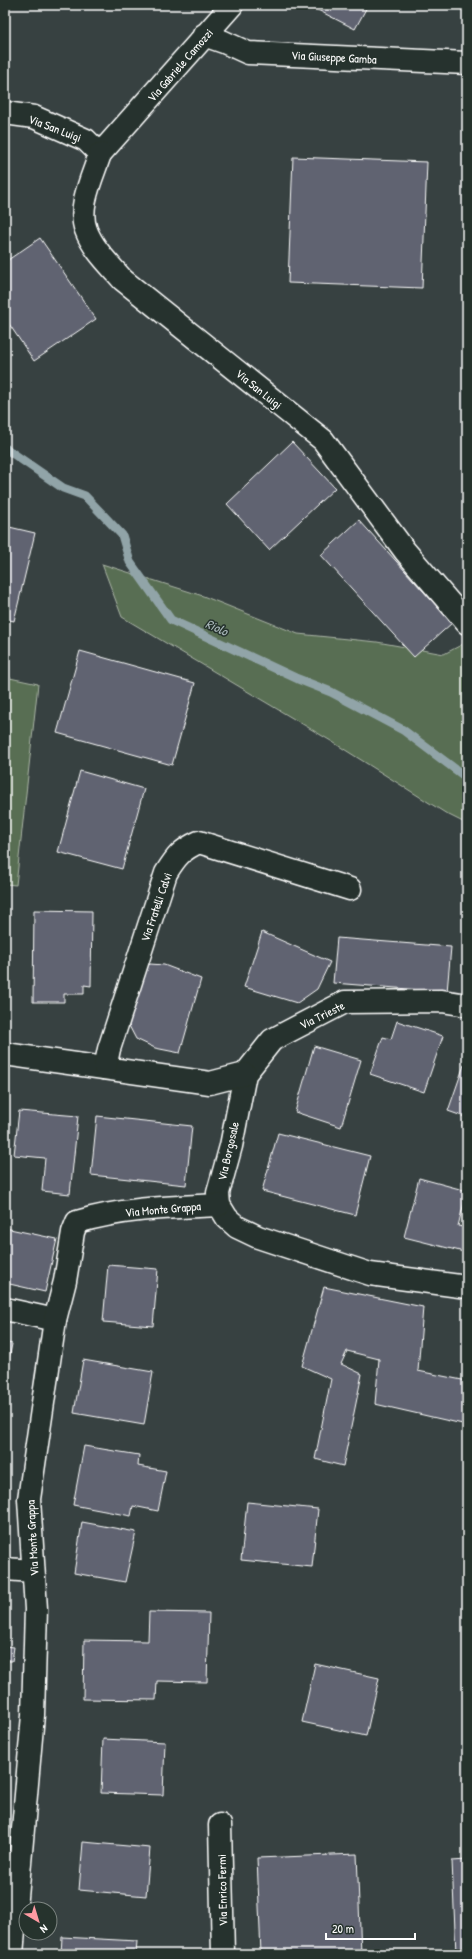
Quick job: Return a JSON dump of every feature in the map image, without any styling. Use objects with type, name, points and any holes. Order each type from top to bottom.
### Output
[{"type":"street","name":"Via Gabriele Camozzi","points":[[143,107],[204,35],[232,5]]},
{"type":"street","name":"Via Giuseppe Gamba","points":[[204,35],[248,53],[467,63]]},
{"type":"street","name":"Via San Luigi","points":[[143,107],[100,154],[84,211],[86,229],[97,251],[123,280],[323,440],[405,551],[467,623]]},
{"type":"street","name":"Via San Luigi","points":[[5,113],[34,117],[41,120],[86,140],[100,154]]},
{"type":"street","name":"Via Fratelli Calvi","points":[[105,1068],[166,873],[178,855],[186,848],[199,842],[350,889]]},
{"type":"street","name":"Via Trieste","points":[[245,1074],[272,1040],[345,1002],[442,1001],[467,1005]]},
{"type":"street","points":[[5,1054],[210,1083],[245,1074]]},
{"type":"street","name":"Via Borgosale","points":[[219,1205],[218,1193],[231,1146],[245,1074]]},
{"type":"street","points":[[219,1205],[227,1218],[237,1227],[258,1237],[370,1274],[467,1287]]},
{"type":"street","name":"Via Monte Grappa","points":[[12,1954],[10,1905],[34,1715],[36,1609],[29,1499],[55,1320],[65,1281],[73,1232],[77,1222],[143,1208],[219,1205]]},
{"type":"street","points":[[5,1309],[55,1320]]},
{"type":"street","points":[[5,1569],[33,1571]]},
{"type":"street","name":"Via Enrico Fermi","points":[[220,1825],[223,1954]]},
{"type":"green space","points":[[102,564],[203,596],[298,634],[377,642],[444,654],[467,642],[467,824],[447,814],[331,741],[122,617]]},
{"type":"green space","points":[[5,677],[38,684],[16,885],[5,884]]},
{"type":"building","points":[[308,5],[368,5],[355,29]]},
{"type":"building","points":[[293,157],[427,162],[422,288],[288,283]]},
{"type":"building","points":[[40,238],[96,319],[34,361],[5,318],[5,262]]},
{"type":"building","points":[[292,442],[335,488],[269,550],[227,504]]},
{"type":"building","points":[[359,520],[452,623],[414,657],[321,555]]},
{"type":"building","points":[[5,526],[35,533],[14,621],[5,619]]},
{"type":"building","points":[[80,651],[195,683],[172,765],[57,733]]},
{"type":"building","points":[[80,771],[144,789],[122,869],[58,852]]},
{"type":"building","points":[[34,910],[92,911],[91,986],[84,985],[84,994],[64,994],[64,1002],[33,1002]]},
{"type":"building","points":[[262,932],[330,962],[317,989],[297,1003],[244,987]]},
{"type":"building","points":[[337,938],[451,947],[447,992],[333,983]]},
{"type":"building","points":[[150,964],[164,965],[201,979],[180,1053],[155,1048],[136,1039],[125,1018],[145,968]]},
{"type":"building","points":[[397,1021],[443,1036],[424,1092],[370,1074],[383,1037],[391,1039]]},
{"type":"building","points":[[314,1046],[361,1060],[341,1127],[295,1112]]},
{"type":"building","points":[[464,1065],[467,1066],[467,1127],[462,1126],[465,1117],[448,1111]]},
{"type":"building","points":[[19,1111],[78,1116],[70,1194],[42,1191],[45,1158],[14,1155]]},
{"type":"building","points":[[97,1116],[192,1126],[186,1185],[91,1175]]},
{"type":"building","points":[[278,1133],[370,1156],[355,1215],[262,1191]]},
{"type":"building","points":[[419,1178],[467,1191],[458,1226],[467,1228],[467,1240],[464,1252],[404,1237]]},
{"type":"building","points":[[5,1228],[57,1239],[45,1292],[5,1283]]},
{"type":"building","points":[[108,1265],[158,1269],[153,1326],[103,1322]]},
{"type":"building","points":[[324,1287],[423,1307],[418,1371],[467,1381],[467,1425],[375,1404],[379,1359],[347,1351],[341,1364],[362,1374],[343,1466],[315,1459],[331,1379],[302,1366]]},
{"type":"building","points":[[5,1342],[12,1344],[5,1379]]},
{"type":"building","points":[[83,1360],[153,1372],[144,1425],[74,1413]]},
{"type":"building","points":[[84,1446],[139,1455],[138,1466],[166,1471],[158,1511],[133,1506],[131,1516],[73,1505]]},
{"type":"building","points":[[247,1502],[318,1509],[312,1567],[241,1560]]},
{"type":"building","points":[[82,1522],[136,1532],[125,1582],[74,1573]]},
{"type":"building","points":[[5,1611],[8,1611],[5,1646]]},
{"type":"building","points":[[149,1612],[209,1613],[207,1682],[157,1681],[156,1700],[83,1699],[84,1640],[148,1641]]},
{"type":"building","points":[[5,1646],[14,1647],[12,1661],[5,1661]]},
{"type":"building","points":[[315,1664],[379,1678],[366,1736],[302,1722]]},
{"type":"building","points":[[5,1694],[8,1694],[7,1713],[5,1713]]},
{"type":"building","points":[[103,1739],[165,1742],[163,1795],[101,1793]]},
{"type":"building","points":[[83,1842],[150,1848],[146,1896],[79,1890]]},
{"type":"building","points":[[357,1854],[361,1954],[261,1954],[257,1858]]},
{"type":"building","points":[[467,1860],[467,1954],[456,1954],[452,1861]]},
{"type":"building","points":[[62,1937],[137,1941],[136,1954],[61,1954]]},
{"type":"waterway","name":"Riolo","points":[[5,448],[63,488],[85,496],[122,535],[130,562],[171,620],[298,679],[331,692],[403,730],[467,778]]}]
